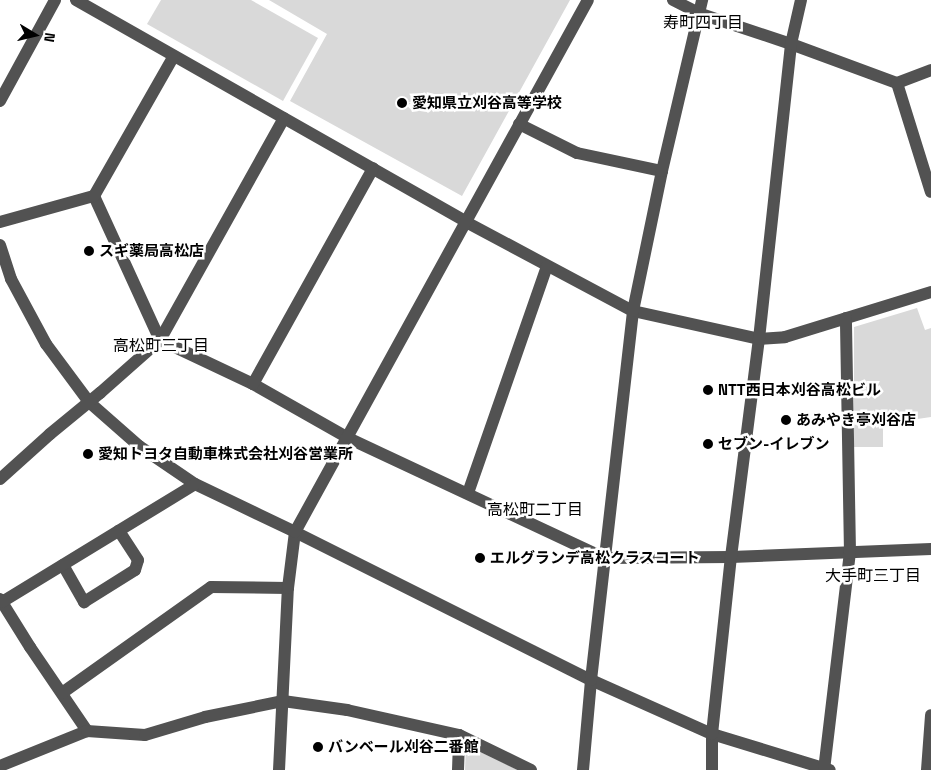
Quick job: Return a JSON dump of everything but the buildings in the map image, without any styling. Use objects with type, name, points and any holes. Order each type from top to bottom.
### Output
[{"type":"street","points":[[0,101],[55,0]]},
{"type":"street","points":[[76,0],[466,222],[633,312],[759,340],[785,336],[931,292]]},
{"type":"street","points":[[279,770],[288,588],[296,532],[588,0]]},
{"type":"street","points":[[673,0],[698,13],[791,44],[897,83],[931,70]]},
{"type":"street","points":[[583,770],[604,558],[633,312],[662,171],[702,0]]},
{"type":"street","points":[[712,770],[712,734],[731,557],[759,340],[791,44],[801,0]]},
{"type":"street","points":[[0,222],[94,196],[174,56]]},
{"type":"street","points":[[897,83],[931,192]]},
{"type":"street","points":[[0,479],[160,340],[284,118]]},
{"type":"street","points":[[519,124],[577,154],[662,171]]},
{"type":"street","points":[[253,384],[373,168]]},
{"type":"street","points":[[94,196],[160,340],[253,384],[348,438],[604,558],[731,557],[931,549]]},
{"type":"street","points":[[0,245],[11,279],[46,344],[89,402],[139,446],[195,484],[296,532],[591,680],[712,734],[826,769],[850,553],[846,318]]},
{"type":"street","points":[[468,493],[547,266]]},
{"type":"street","points":[[87,732],[1,600],[120,531],[195,484]]},
{"type":"street","points":[[63,565],[84,602],[135,570],[138,560],[120,531]]},
{"type":"street","points":[[62,693],[211,587],[288,588]]},
{"type":"street","points":[[0,768],[87,732],[145,735],[205,717],[283,702],[347,710],[459,734],[531,770]]},
{"type":"street","points":[[927,770],[931,716]]},
{"type":"street","points":[[458,770],[459,734]]},
{"type":"shaded area","points":[[161,0],[251,0],[318,38],[283,101],[147,24]]},
{"type":"shaded area","name":"愛知県立刈谷高等学校","points":[[269,0],[570,0],[462,196],[290,101],[327,34]]},
{"type":"shaded area","points":[[917,308],[925,330],[931,328],[931,417],[883,424],[883,447],[854,447],[854,327]]},
{"type":"shaded area","points":[[466,745],[518,770],[465,770]]},
{"type":"place","name":"愛知県立刈谷高等学校","points":[[402,103]]},
{"type":"place","name":"スギ薬局高松店","points":[[89,251]]},
{"type":"place","name":"NTT西日本刈谷高松ビル","points":[[708,390]]},
{"type":"place","name":"あみやき亭刈谷店","points":[[786,420]]},
{"type":"place","name":"セブン-イレブン","points":[[708,444]]},
{"type":"place","name":"愛知トヨタ自動車株式会社刈谷営業所","points":[[88,454]]},
{"type":"place","name":"エルグランデ高松クラスコート","points":[[480,558]]},
{"type":"place","name":"バンベール刈谷二番館","points":[[318,747]]},
{"type":"district","name":"寿町四丁目","points":[[703,23]]},
{"type":"district","name":"高松町三丁目","points":[[161,346]]},
{"type":"district","name":"高松町二丁目","points":[[535,510]]},
{"type":"district","name":"大手町三丁目","points":[[873,576]]}]
